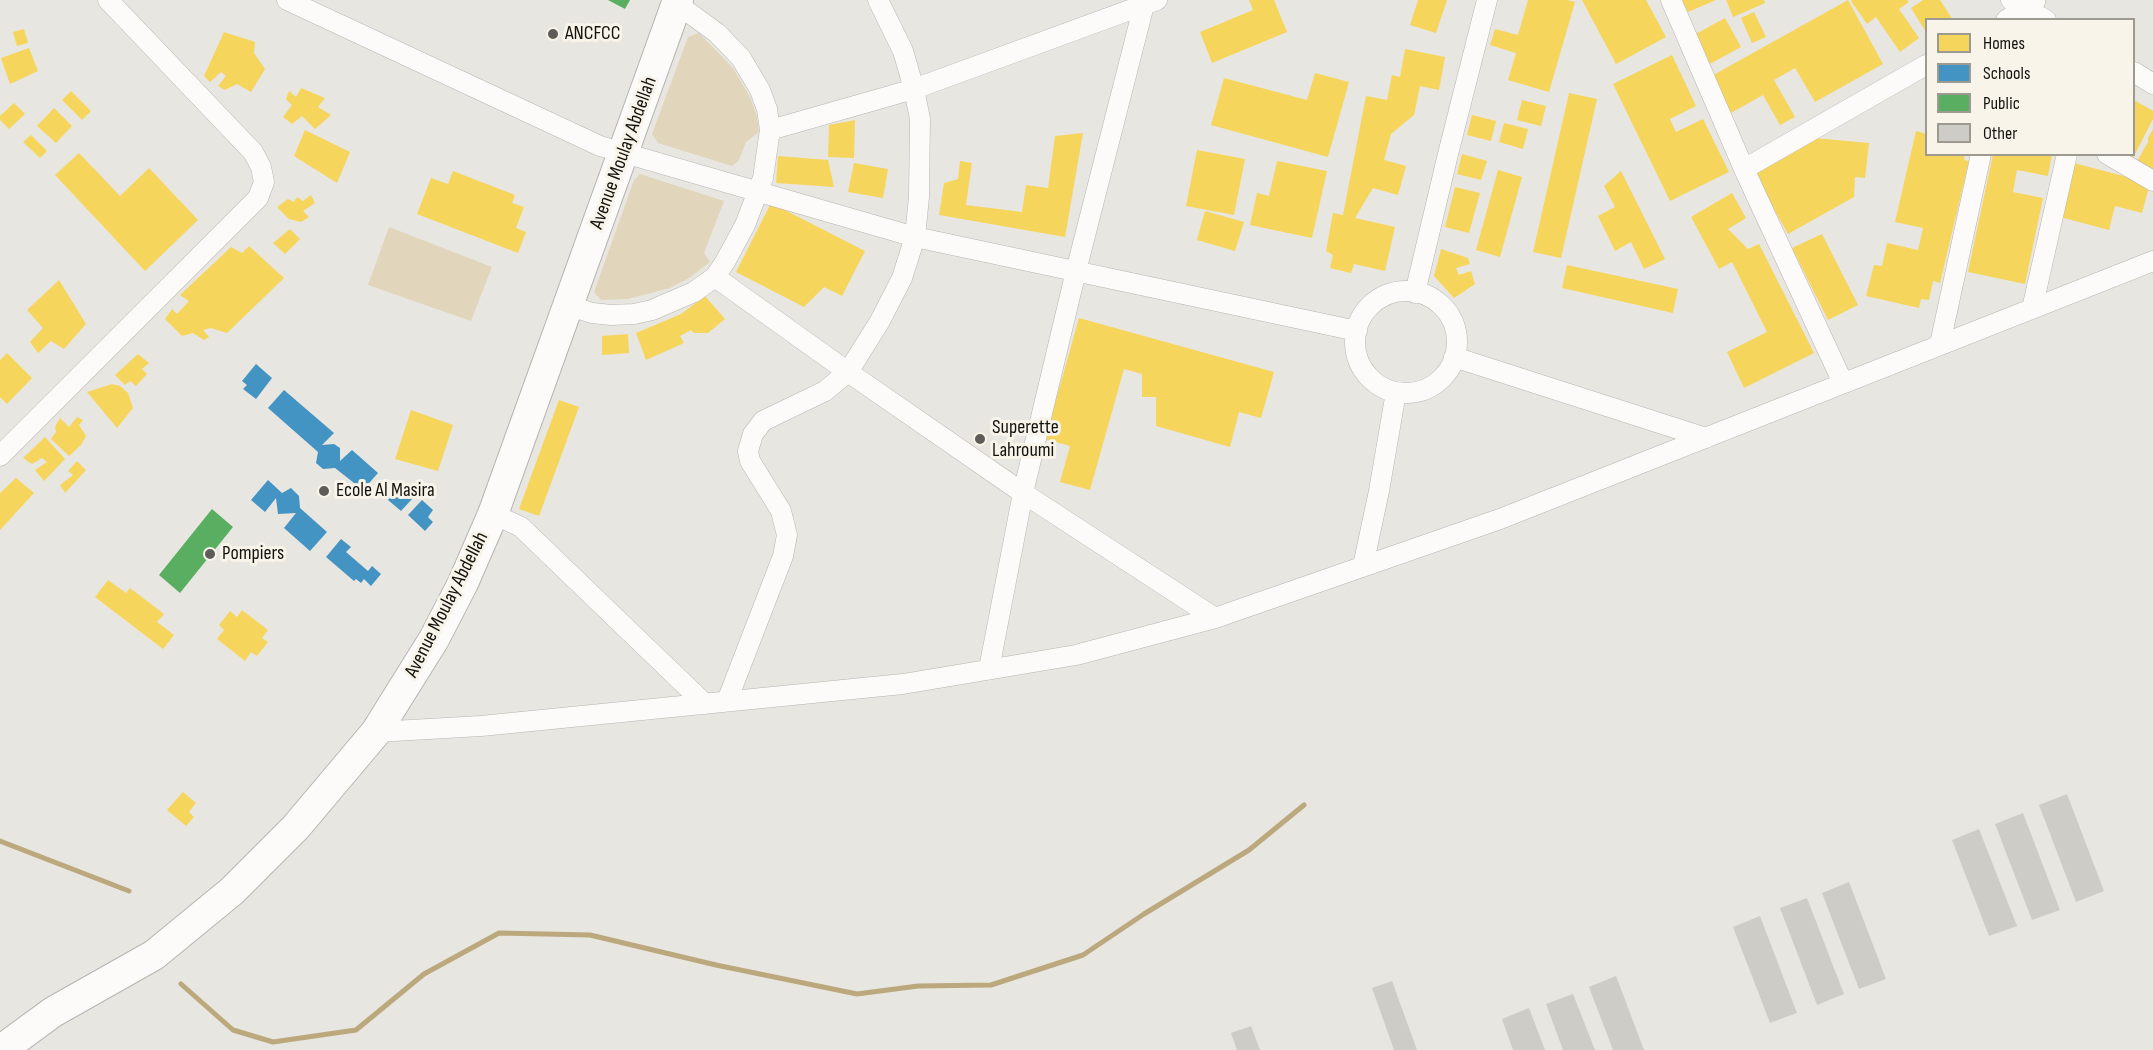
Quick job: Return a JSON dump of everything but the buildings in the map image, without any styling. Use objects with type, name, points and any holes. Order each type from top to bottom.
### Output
[{"type":"main road","name":"Avenue Moulay Abdellah","points":[[1,1050],[53,1012],[154,955],[232,891],[296,827],[376,732],[439,629],[463,583],[493,514],[677,2]]},
{"type":"main road","name":"Avenue Moulay Abdellah","points":[[0,1027],[53,1012]]},
{"type":"street","points":[[0,456],[258,198],[264,182],[261,167],[253,152],[108,0]]},
{"type":"street","points":[[286,0],[600,146],[915,237],[1357,331]]},
{"type":"street","points":[[727,701],[783,556],[787,535],[781,511],[750,462],[748,451],[753,435],[763,422],[825,391],[848,372],[880,321],[902,278],[915,237],[919,197],[920,129],[914,89],[903,51],[878,0]]},
{"type":"street","points":[[1415,292],[1487,0]]},
{"type":"street","points":[[1671,0],[1744,169],[1843,383]]},
{"type":"street","points":[[567,305],[592,314],[634,314],[674,302],[694,292],[715,277],[726,262],[745,225],[763,178],[770,130],[767,109],[760,90],[741,58],[717,33],[677,2]]},
{"type":"street","points":[[770,130],[914,89],[1150,2]]},
{"type":"street","points":[[989,669],[1023,493],[1076,271],[1150,2]]},
{"type":"street","points":[[2017,11],[2040,18]]},
{"type":"street","points":[[1744,169],[1925,66]]},
{"type":"street","points":[[2135,73],[2153,84]]},
{"type":"street","points":[[1940,345],[1981,156]]},
{"type":"street","points":[[2032,309],[2067,156]]},
{"type":"street","points":[[2109,156],[2153,181]]},
{"type":"street","points":[[376,732],[481,726],[903,684],[1076,655],[1215,618],[1500,519],[2153,261]]},
{"type":"street","points":[[715,277],[1023,493],[1215,618]]},
{"type":"street","points":[[1415,292],[1435,301],[1449,316],[1456,336],[1454,357],[1444,376],[1427,388],[1417,392],[1396,392],[1377,384],[1363,370],[1357,357],[1355,344],[1357,331],[1366,311],[1383,297],[1393,293],[1415,292]]},
{"type":"street","points":[[1454,357],[1706,438]]},
{"type":"street","points":[[1363,566],[1396,392]]},
{"type":"street","points":[[493,514],[521,527],[705,704]]},
{"type":"shaded area","points":[[699,33],[733,68],[751,99],[757,117],[759,132],[746,142],[739,160],[732,166],[658,143],[652,134],[688,37]]},
{"type":"shaded area","points":[[640,174],[724,201],[704,253],[710,262],[689,278],[670,288],[628,299],[601,300],[594,292],[634,180]]},
{"type":"shaded area","points":[[389,227],[492,267],[471,321],[368,285]]},
{"type":"waterway","points":[[181,984],[233,1030],[273,1042],[356,1030],[424,974],[499,933],[590,935],[716,965],[857,994],[918,986],[991,985],[1083,955],[1144,914],[1249,850],[1304,805]]},
{"type":"waterway","points":[[0,841],[129,891]]},
{"type":"place","name":"ANCFCC","points":[[553,34]]},
{"type":"place","name":"Superette Lahroumi","points":[[980,439]]},
{"type":"place","name":"Ecole Al Masira","points":[[324,491]]},
{"type":"place","name":"Pompiers","points":[[210,554]]}]
